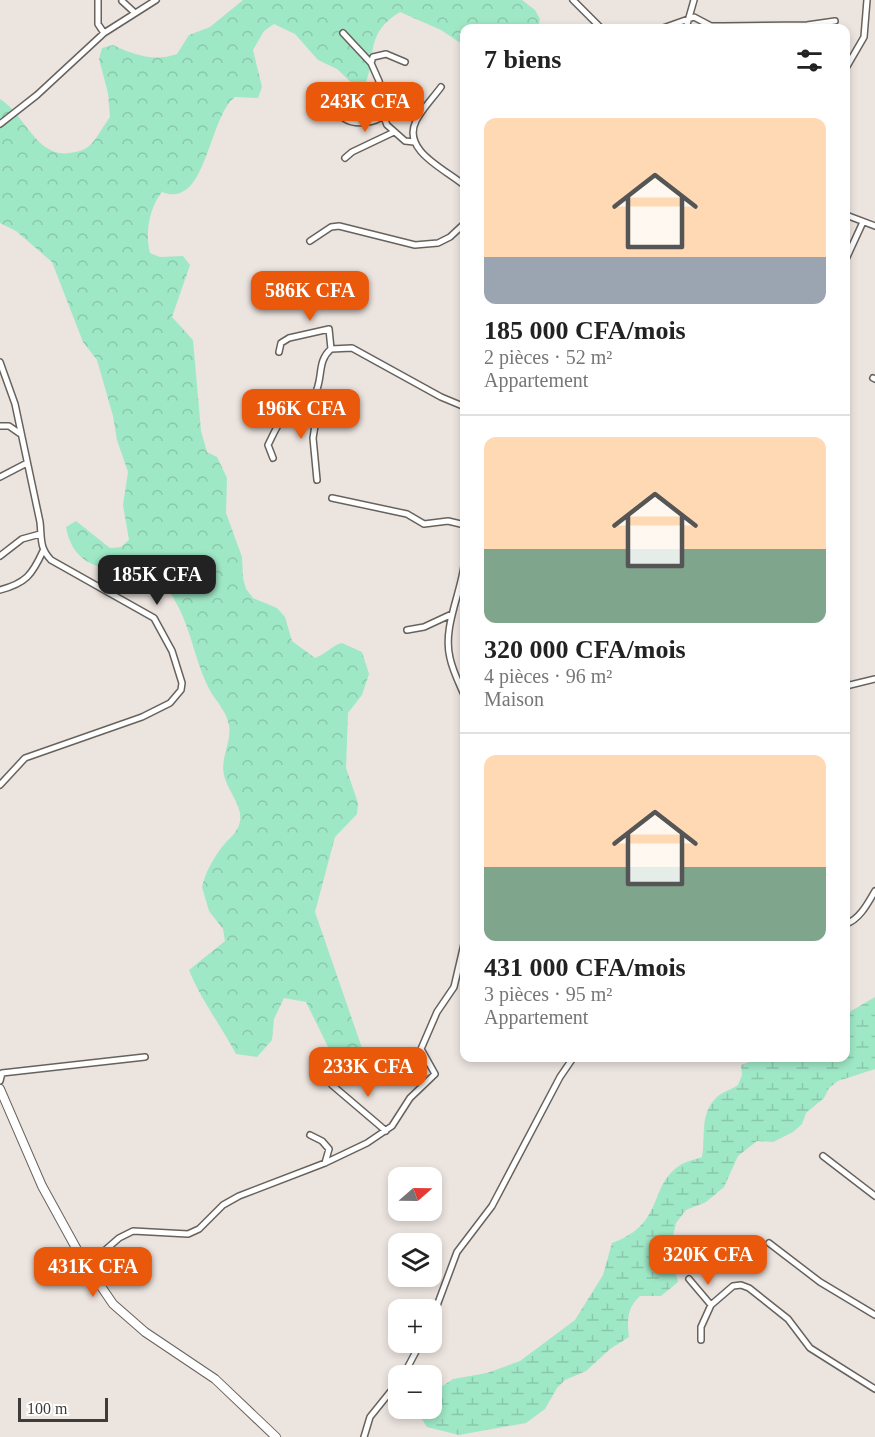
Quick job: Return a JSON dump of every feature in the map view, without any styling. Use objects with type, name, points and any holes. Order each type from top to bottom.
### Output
[{"type":"street","points":[[98,0],[98,24],[104,33]]},
{"type":"street","points":[[573,0],[597,24]]},
{"type":"street","points":[[688,24],[694,0]]},
{"type":"street","points":[[850,61],[864,37],[867,0]]},
{"type":"street","points":[[122,1],[134,12]]},
{"type":"street","points":[[0,124],[37,95],[104,33],[152,1]]},
{"type":"street","points":[[676,24],[694,17],[707,24]]},
{"type":"street","points":[[819,24],[836,21]]},
{"type":"street","points":[[343,33],[371,63],[384,102],[382,116],[378,120],[352,124],[345,119]]},
{"type":"street","points":[[371,63],[373,57],[386,54],[405,62]]},
{"type":"street","points":[[441,87],[416,121],[412,132],[414,142],[428,159],[460,182]]},
{"type":"street","points":[[382,116],[394,132],[405,141],[414,142]]},
{"type":"street","points":[[345,158],[352,152],[394,132]]},
{"type":"street","points":[[850,217],[875,225]]},
{"type":"street","points":[[850,251],[864,222]]},
{"type":"street","points":[[310,241],[331,227],[339,226],[415,245],[427,245],[450,237],[460,228]]},
{"type":"street","points":[[273,458],[268,446],[275,430],[293,407],[308,402],[314,396],[319,383],[321,361],[331,349],[329,329],[289,338],[281,343],[279,352]]},
{"type":"street","points":[[331,349],[348,348],[358,351],[414,383],[460,405]]},
{"type":"street","points":[[0,362],[15,404],[43,551],[51,560],[154,618],[172,651],[182,683],[181,690],[170,703],[142,717],[25,758],[0,785]]},
{"type":"street","points":[[314,396],[318,407],[313,438],[317,480]]},
{"type":"street","points":[[0,426],[9,426],[20,434]]},
{"type":"street","points":[[0,477],[27,463]]},
{"type":"street","points":[[332,498],[407,514],[424,524],[448,521],[460,524]]},
{"type":"street","points":[[0,556],[22,539],[40,534]]},
{"type":"street","points":[[0,590],[21,584],[30,574],[43,551]]},
{"type":"street","points":[[460,589],[452,614],[449,656],[460,685]]},
{"type":"street","points":[[407,630],[424,627],[452,614]]},
{"type":"street","points":[[850,685],[875,679]]},
{"type":"street","points":[[850,923],[863,910],[875,891]]},
{"type":"street","points":[[81,1257],[103,1252],[118,1238],[133,1231],[188,1234],[200,1229],[223,1205],[238,1196],[325,1164],[386,1131],[410,1098],[435,1074],[420,1049],[437,1012],[454,987],[460,961]]},
{"type":"street","points":[[0,1081],[2,1073],[145,1058]]},
{"type":"street","points":[[439,1299],[457,1252],[492,1206],[560,1077],[570,1062]]},
{"type":"street","points":[[332,1085],[386,1131]]},
{"type":"street","points":[[0,1089],[42,1186],[81,1257],[113,1304],[145,1332],[215,1379],[276,1437]]},
{"type":"street","points":[[310,1136],[322,1141],[329,1149],[325,1164]]},
{"type":"street","points":[[823,1156],[875,1196]]},
{"type":"street","points":[[769,1243],[820,1282],[875,1315]]},
{"type":"street","points":[[689,1279],[711,1305]]},
{"type":"street","points":[[701,1340],[701,1326],[711,1305],[733,1286],[749,1288],[788,1319],[810,1348],[875,1389]]},
{"type":"street","points":[[363,1437],[370,1417],[388,1395]]},
{"type":"green space","points":[[243,0],[522,0],[535,10],[540,19],[539,24],[460,24],[460,43],[441,30],[400,12],[381,28],[376,37],[365,85],[354,85],[337,69],[318,60],[295,34],[274,24],[264,31],[253,50],[262,87],[258,98],[235,97],[226,108],[198,175],[189,188],[177,194],[162,192],[154,205],[149,221],[150,253],[160,257],[183,256],[190,265],[172,317],[193,340],[201,431],[207,452],[217,457],[227,478],[226,513],[242,557],[246,589],[253,598],[277,608],[285,617],[292,641],[315,658],[342,643],[362,652],[369,674],[362,695],[348,713],[346,768],[358,803],[357,814],[335,837],[315,912],[362,1048],[357,1069],[336,1063],[306,1002],[284,998],[274,1019],[272,1040],[257,1057],[236,1054],[189,970],[225,941],[223,929],[209,911],[202,887],[213,861],[235,832],[240,821],[239,810],[223,769],[229,725],[224,712],[206,683],[186,623],[169,591],[147,577],[91,563],[80,556],[72,544],[66,527],[76,521],[110,548],[121,547],[129,540],[123,505],[128,472],[117,440],[113,416],[97,360],[83,342],[52,262],[16,231],[0,223],[0,99],[17,114],[32,134],[48,149],[58,153],[70,153],[84,149],[94,141],[110,117],[108,93],[99,59],[102,48],[113,45],[136,54],[152,57],[169,56],[177,54],[189,35],[210,27]]},
{"type":"green space","points":[[875,997],[875,1069],[838,1081],[829,1088],[824,1098],[806,1113],[802,1124],[793,1132],[773,1142],[757,1141],[738,1156],[724,1187],[706,1202],[686,1210],[676,1223],[673,1236],[672,1259],[678,1282],[661,1296],[640,1296],[629,1315],[629,1337],[610,1349],[586,1371],[565,1380],[557,1388],[545,1409],[526,1423],[459,1435],[427,1427],[422,1419],[442,1419],[442,1386],[453,1379],[487,1373],[520,1361],[575,1320],[603,1275],[612,1243],[629,1235],[640,1226],[648,1216],[669,1175],[681,1164],[702,1157],[704,1125],[708,1110],[719,1095],[738,1085],[742,1075],[741,1065],[750,1062],[850,1062],[850,1012]]}]
